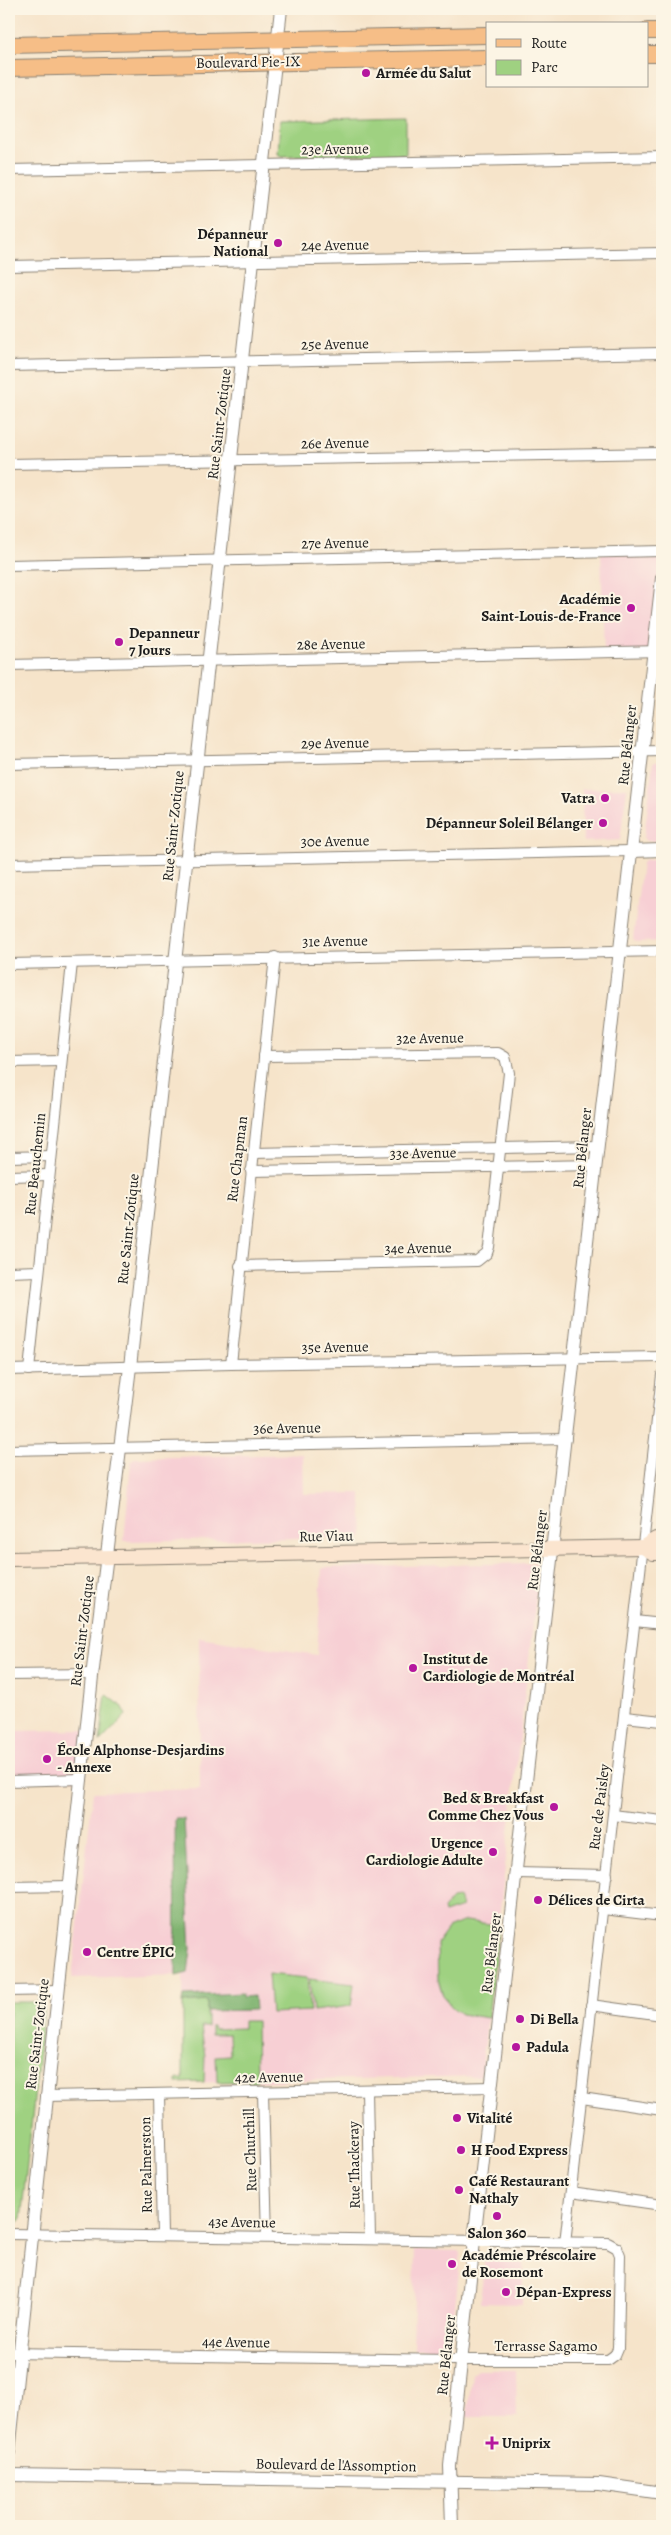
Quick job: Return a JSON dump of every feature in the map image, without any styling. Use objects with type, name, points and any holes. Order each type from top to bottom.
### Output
[{"type":"main road","points":[[648,31],[662,31]]},
{"type":"main road","name":"Boulevard Pie-IX","points":[[9,45],[486,35]]},
{"type":"main road","points":[[648,54],[662,54]]},
{"type":"main road","name":"Boulevard Pie-IX","points":[[9,68],[486,58]]},
{"type":"main road","points":[[662,1539],[656,1539],[643,1547],[653,1553],[662,1553]]},
{"type":"main road","name":"Rue Viau","points":[[9,1559],[643,1547]]},
{"type":"street","name":"Rue Saint-Zotique","points":[[9,2452],[13,2353],[31,2234],[59,1990],[281,9]]},
{"type":"street","name":"23e Avenue","points":[[9,170],[662,157]]},
{"type":"street","name":"24e Avenue","points":[[9,266],[662,253]]},
{"type":"street","name":"25e Avenue","points":[[9,366],[662,353]]},
{"type":"street","name":"26e Avenue","points":[[9,464],[662,453]]},
{"type":"street","name":"27e Avenue","points":[[9,565],[662,552]]},
{"type":"street","name":"Rue Bélanger","points":[[452,2526],[450,2466],[474,2241],[566,1439],[642,752],[658,651],[662,578]]},
{"type":"street","name":"28e Avenue","points":[[9,665],[658,651]]},
{"type":"street","name":"29e Avenue","points":[[9,764],[662,751]]},
{"type":"street","name":"30e Avenue","points":[[9,864],[662,850]]},
{"type":"street","name":"31e Avenue","points":[[9,964],[275,957],[662,951]]},
{"type":"street","name":"Rue Chapman","points":[[231,1364],[250,1171],[275,957]]},
{"type":"street","name":"Rue Beauchemin","points":[[29,1370],[72,963]]},
{"type":"street","name":"32e Avenue","points":[[264,1056],[498,1053],[505,1057],[509,1073],[501,1147]]},
{"type":"street","points":[[9,1062],[61,1061]]},
{"type":"street","name":"33e Avenue","points":[[253,1153],[598,1146]]},
{"type":"street","name":"34e Avenue","points":[[240,1266],[477,1261],[487,1253],[489,1247],[501,1147]]},
{"type":"street","points":[[9,1157],[51,1156]]},
{"type":"street","name":"33e Avenue","points":[[250,1171],[596,1165]]},
{"type":"street","points":[[9,1176],[48,1176]]},
{"type":"street","points":[[9,1272],[39,1271]]},
{"type":"street","name":"35e Avenue","points":[[9,1370],[575,1357],[662,1357]]},
{"type":"street","name":"Rue de Paisley","points":[[565,2243],[643,1547],[659,1431],[662,1375]]},
{"type":"street","name":"36e Avenue","points":[[9,1450],[566,1439]]},
{"type":"street","points":[[635,1621],[662,1624]]},
{"type":"street","points":[[9,1675],[93,1674]]},
{"type":"street","points":[[625,1717],[662,1721]]},
{"type":"street","points":[[9,1781],[82,1779]]},
{"type":"street","points":[[613,1815],[662,1821]]},
{"type":"street","points":[[517,1873],[607,1874]]},
{"type":"street","points":[[9,1887],[70,1886]]},
{"type":"street","points":[[603,1910],[662,1916]]},
{"type":"street","points":[[9,1991],[59,1990]]},
{"type":"street","points":[[591,2005],[662,2016]]},
{"type":"street","name":"42e Avenue","points":[[46,2096],[492,2087]]},
{"type":"street","name":"Rue Thackeray","points":[[367,2090],[370,2239]]},
{"type":"street","name":"Rue Churchill","points":[[263,2093],[267,2237]]},
{"type":"street","name":"Rue Palmerston","points":[[159,2094],[162,2235]]},
{"type":"street","points":[[582,2098],[662,2110]]},
{"type":"street","points":[[571,2192],[662,2204]]},
{"type":"street","name":"43e Avenue","points":[[9,2234],[474,2241]]},
{"type":"street","name":"Terrasse Sagamo","points":[[462,2360],[605,2361],[615,2355],[618,2348],[619,2251],[617,2248],[608,2243],[474,2241]]},
{"type":"street","name":"44e Avenue","points":[[13,2353],[462,2360]]},
{"type":"street","name":"Boulevard de l'Assomption","points":[[9,2476],[608,2485],[662,2493]]},
{"type":"shaded area","name":"Académie Saint-Louis-de-France","points":[[662,551],[662,578],[653,651],[604,653],[601,553]]},
{"type":"shaded area","points":[[662,760],[662,841],[647,841],[644,838],[653,763]]},
{"type":"shaded area","points":[[627,788],[620,840],[583,842],[582,789]]},
{"type":"shaded area","points":[[645,860],[662,860],[662,941],[637,942],[633,940],[642,863]]},
{"type":"shaded area","points":[[303,1454],[304,1494],[361,1493],[363,1537],[124,1541],[131,1462],[135,1458]]},
{"type":"shaded area","points":[[534,1563],[538,1565],[539,1570],[481,2076],[183,2083],[183,1975],[72,1978],[93,1792],[200,1789],[199,1637],[317,1655],[322,1568]]},
{"type":"shaded area","name":"École Alphonse-Desjardins - Annexe","points":[[87,1730],[82,1779],[9,1781],[9,1731]]},
{"type":"shaded area","points":[[415,2250],[458,2251],[461,2254],[450,2349],[413,2349]]},
{"type":"shaded area","points":[[489,2251],[524,2252],[522,2304],[480,2303],[485,2255]]},
{"type":"shaded area","points":[[477,2370],[516,2370],[517,2417],[467,2417],[472,2374]]},
{"type":"green space","points":[[406,118],[406,154],[281,156],[278,154],[280,121]]},
{"type":"green space","points":[[106,1694],[123,1707],[126,1715],[100,1742]]},
{"type":"green space","points":[[175,1819],[184,1819],[191,1949],[188,1973],[176,1976]]},
{"type":"green space","points":[[459,1898],[462,1907],[444,1913],[443,1909],[452,1899]]},
{"type":"green space","points":[[465,1921],[499,1925],[488,2018],[461,2014],[452,2007],[443,1996],[438,1979],[437,1943],[448,1928]]},
{"type":"green space","points":[[268,1974],[307,1978],[310,2011],[271,2013]]},
{"type":"green space","points":[[309,1979],[354,1984],[351,2006],[313,2011]]},
{"type":"green space","points":[[242,1993],[242,1997],[254,1996],[255,2010],[207,2011],[207,2001],[183,2003],[184,1996]]},
{"type":"green space","points":[[207,2001],[207,2027],[201,2027],[205,2056],[204,2082],[177,2083],[177,2079],[183,2080],[183,2003]]},
{"type":"green space","points":[[9,2002],[39,2002],[44,2007],[21,2220],[18,2223],[9,2223]]},
{"type":"green space","points":[[243,2021],[256,2021],[257,2081],[217,2082],[216,2056],[230,2055],[229,2034],[211,2034],[211,2026],[214,2029],[243,2028]]},
{"type":"place","name":"Armée du Salut","points":[[366,73]]},
{"type":"place","name":"Dépanneur National","points":[[278,243]]},
{"type":"place","name":"Académie Saint-Louis-de-France","points":[[631,608]]},
{"type":"place","name":"Depanneur 7 Jours","points":[[119,642]]},
{"type":"place","name":"Vatra","points":[[605,798]]},
{"type":"place","name":"Dépanneur Soleil Bélanger","points":[[603,823]]},
{"type":"place","name":"Institut de Cardiologie de Montréal","points":[[413,1668]]},
{"type":"place","name":"École Alphonse-Desjardins - Annexe","points":[[47,1759]]},
{"type":"place","name":"Bed & Breakfast Comme Chez Vous","points":[[554,1807]]},
{"type":"place","name":"Urgence Cardiologie Adulte","points":[[493,1852]]},
{"type":"place","name":"Délices de Cirta","points":[[538,1900]]},
{"type":"place","name":"Centre ÉPIC","points":[[87,1952]]},
{"type":"place","name":"Di Bella","points":[[520,2019]]},
{"type":"place","name":"Padula","points":[[516,2047]]},
{"type":"place","name":"Vitalité","points":[[457,2118]]},
{"type":"place","name":"H Food Express","points":[[461,2150]]},
{"type":"place","name":"Café Restaurant Nathaly","points":[[459,2190]]},
{"type":"place","name":"Salon 360","points":[[497,2216]]},
{"type":"place","name":"Académie Préscolaire de Rosemont","points":[[452,2264]]},
{"type":"place","name":"Dépan-Express","points":[[506,2292]]},
{"type":"place","name":"Uniprix","points":[[492,2443]]}]
